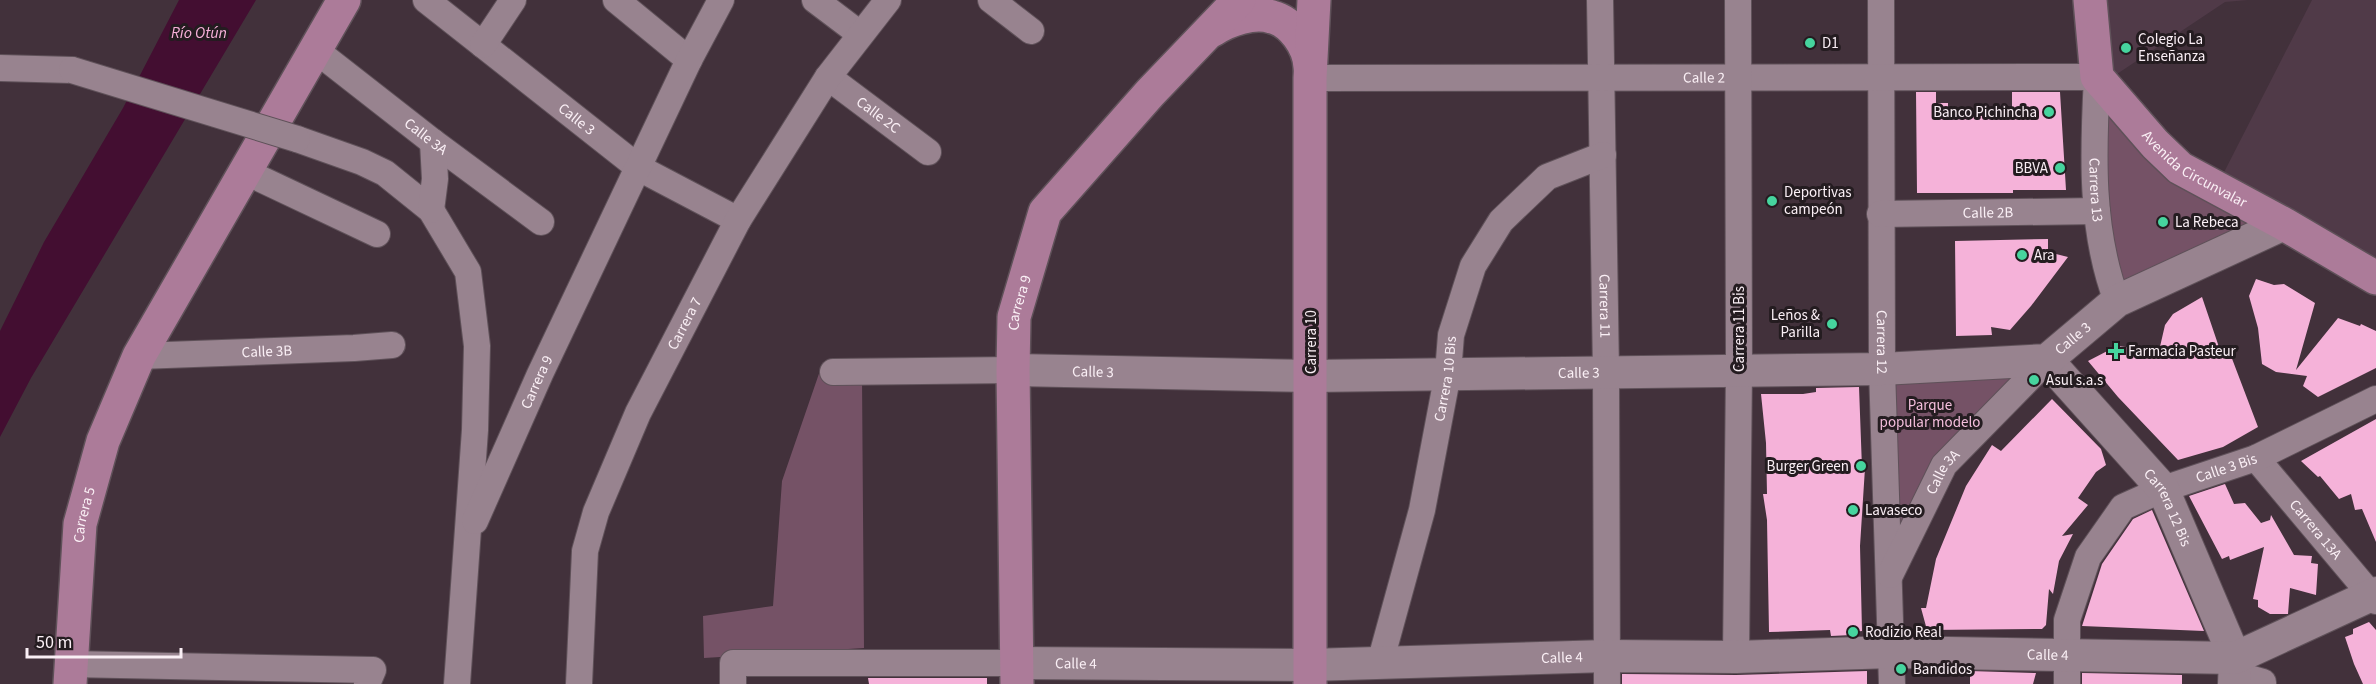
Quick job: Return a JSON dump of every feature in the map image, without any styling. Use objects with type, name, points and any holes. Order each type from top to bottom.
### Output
[{"type":"main road","name":"Carrera 5","points":[[70,674],[80,524],[103,441],[139,357],[344,0]]},
{"type":"main road","name":"Carrera 9","points":[[1017,673],[1012,370],[1014,317],[1045,212],[1239,0]]},
{"type":"main road","name":"Carrera 10","points":[[1310,675],[1310,78],[1314,0]]},
{"type":"main road","points":[[2090,0],[2100,80]]},
{"type":"main road","points":[[1204,36],[1236,19],[1272,16],[1297,34],[1305,47],[1310,62],[1310,78]]},
{"type":"main road","name":"Avenida Circunvalar","points":[[2100,80],[2149,138],[2180,168],[2284,224],[2376,278]]},
{"type":"street","name":"Calle 3","points":[[426,0],[639,168],[738,220]]},
{"type":"street","points":[[483,45],[513,0]]},
{"type":"street","points":[[616,0],[689,60]]},
{"type":"street","name":"Carrera 9","points":[[467,541],[535,385],[689,60],[720,0]]},
{"type":"street","points":[[815,0],[860,34]]},
{"type":"street","name":"Carrera 7","points":[[579,684],[585,551],[596,512],[638,413],[738,220],[828,77],[888,0]]},
{"type":"street","points":[[991,0],[1030,32]]},
{"type":"street","name":"Carrera 11","points":[[1600,0],[1606,372],[1607,670]]},
{"type":"street","name":"Carrera 11 Bis","points":[[1736,657],[1739,369],[1738,0]]},
{"type":"street","name":"Carrera 12","points":[[1881,0],[1882,369],[1892,684]]},
{"type":"street","name":"Calle 3A","points":[[314,49],[433,142],[541,222]]},
{"type":"street","points":[[0,68],[72,70],[297,140],[363,162],[385,173],[431,210],[468,272],[477,346],[475,430],[457,684]]},
{"type":"street","name":"Calle 2","points":[[1310,78],[1601,76],[2100,80]]},
{"type":"street","name":"Calle 2C","points":[[828,77],[928,152]]},
{"type":"street","name":"Carrera 13","points":[[2100,80],[2093,149],[2097,211],[2106,272],[2117,301]]},
{"type":"street","points":[[431,210],[435,179],[433,142]]},
{"type":"street","name":"Carrera 10 Bis","points":[[1380,663],[1422,510],[1448,373],[1450,335],[1473,266],[1501,221],[1547,177],[1603,155]]},
{"type":"street","points":[[246,172],[377,234]]},
{"type":"street","name":"Calle 2B","points":[[1880,214],[2097,211]]},
{"type":"street","name":"Calle 3","points":[[832,372],[1012,370],[1311,376],[1882,369],[2047,360],[2117,301],[2284,224]]},
{"type":"street","name":"Calle 3B","points":[[139,357],[393,345]]},
{"type":"street","name":"Calle 3A","points":[[1888,578],[1944,465],[2047,360]]},
{"type":"street","name":"Carrera 12 Bis","points":[[2047,360],[2163,489],[2242,675]]},
{"type":"street","name":"Calle 3 Bis","points":[[2067,669],[2067,620],[2088,557],[2123,507],[2163,489],[2256,458],[2376,399]]},
{"type":"street","name":"Carrera 13A","points":[[2256,458],[2374,596]]},
{"type":"street","name":"Calle 4","points":[[733,674],[1310,675],[1380,663],[1607,670],[1736,657],[1892,652],[2067,669],[2242,675],[2374,596]]},
{"type":"street","points":[[70,674],[372,670],[367,684]]},
{"type":"shaded area","name":"Colegio La Enseñanza","points":[[2090,0],[2248,0],[2225,2],[2102,84]]},
{"type":"shaded area","points":[[2312,0],[2376,0],[2376,278],[2216,188]]},
{"type":"green space","points":[[2102,84],[2149,138],[2284,224],[2117,301],[2106,272]]},
{"type":"green space","name":"Parque popular modelo","points":[[2047,360],[1944,465],[1889,578],[1882,369]]},
{"type":"green space","points":[[823,362],[862,377],[864,648],[704,658],[703,616],[773,606],[782,481]]},
{"type":"water","name":"Río Otún","points":[[179,0],[256,0],[31,378],[0,437],[0,331],[44,242],[123,108]]},
{"type":"building","points":[[1916,92],[1936,92],[1936,103],[1948,103],[1948,110],[2012,109],[2012,92],[2060,92],[2066,190],[2013,190],[2013,193],[1917,193]]},
{"type":"building","points":[[2048,239],[2048,252],[2068,257],[2010,330],[1991,327],[1992,335],[1956,336],[1955,241]]},
{"type":"building","points":[[2256,279],[2274,285],[2284,284],[2315,303],[2296,370],[2338,318],[2376,331],[2376,368],[2318,397],[2303,386],[2307,376],[2276,372],[2262,364],[2258,328],[2249,296]]},
{"type":"building","points":[[2202,297],[2222,356],[2231,356],[2258,427],[2223,447],[2178,460],[2118,397],[2088,361],[2117,346],[2159,351],[2165,325],[2173,314]]},
{"type":"building","points":[[1859,387],[1862,468],[1865,468],[1860,546],[1862,631],[1852,632],[1852,635],[1831,636],[1830,630],[1769,632],[1767,520],[1763,494],[1767,494],[1766,443],[1761,394],[1803,394],[1816,392],[1816,388]]},
{"type":"building","points":[[2052,399],[2101,449],[2106,465],[2096,472],[2078,498],[2088,505],[2062,536],[2073,534],[2059,561],[2053,594],[2049,589],[2046,625],[2042,629],[1927,630],[1921,608],[1926,608],[1936,559],[1966,486],[1992,445],[2001,451]]},
{"type":"building","points":[[2376,419],[2376,542],[2362,509],[2355,510],[2351,494],[2339,499],[2320,476],[2318,477],[2301,461]]},
{"type":"building","points":[[2225,484],[2234,504],[2245,503],[2261,523],[2270,520],[2271,515],[2294,555],[2312,556],[2311,563],[2318,564],[2316,595],[2290,588],[2288,614],[2270,614],[2258,607],[2258,600],[2253,599],[2264,547],[2230,560],[2229,556],[2222,559],[2189,496]]},
{"type":"building","points":[[2152,510],[2204,631],[2082,626],[2102,564],[2133,519]]},
{"type":"building","points":[[2369,622],[2376,630],[2376,684],[2363,684],[2345,637],[2353,634],[2353,629]]},
{"type":"building","points":[[1867,671],[1867,684],[1622,684],[1622,674],[1736,675]]},
{"type":"building","points":[[1970,671],[2036,673],[2033,684],[1970,684]]},
{"type":"building","points":[[2082,673],[2182,675],[2182,684],[2082,684]]},
{"type":"building","points":[[868,678],[987,678],[987,684],[869,684]]},
{"type":"place","name":"D1","points":[[1810,43]]},
{"type":"place","name":"Colegio La Enseñanza","points":[[2126,48]]},
{"type":"place","name":"Banco Pichincha","points":[[2049,112]]},
{"type":"place","name":"BBVA","points":[[2060,168]]},
{"type":"place","name":"Deportivas campeón","points":[[1772,201]]},
{"type":"place","name":"La Rebeca","points":[[2163,222]]},
{"type":"place","name":"Ara","points":[[2022,255]]},
{"type":"place","name":"Leños & Parilla","points":[[1832,324]]},
{"type":"place","name":"Farmacia Pasteur","points":[[2116,351]]},
{"type":"place","name":"Asul s.a.s","points":[[2034,380]]},
{"type":"place","name":"Burger Green","points":[[1861,466]]},
{"type":"place","name":"Lavaseco","points":[[1853,510]]},
{"type":"place","name":"Rodizio Real","points":[[1853,632]]},
{"type":"place","name":"Bandidos","points":[[1901,669]]}]
